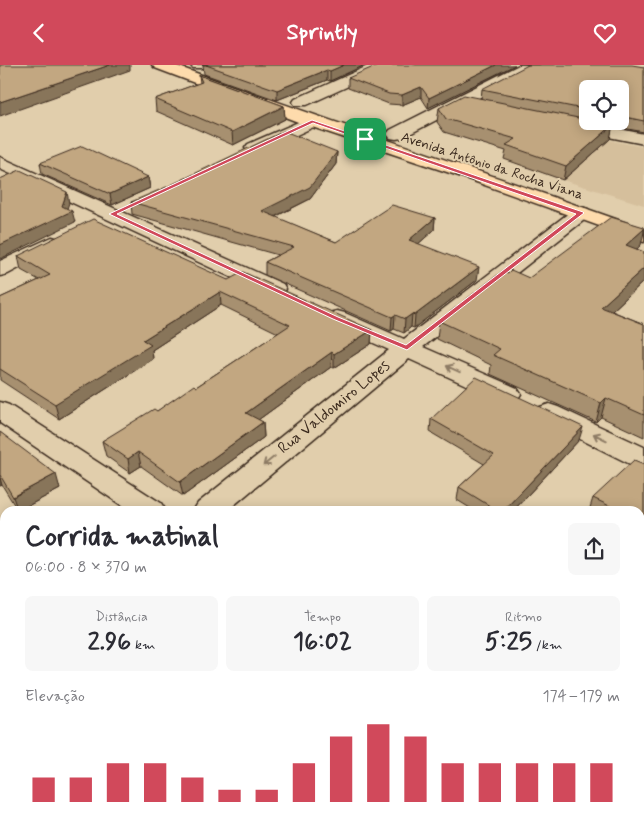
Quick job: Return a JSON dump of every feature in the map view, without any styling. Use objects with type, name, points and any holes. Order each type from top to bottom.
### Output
[{"type":"main road","name":"Avenida Antônio da Rocha Viana","points":[[160,65],[312,121],[585,206]]},
{"type":"main road","name":"Avenida Antônio da Rocha Viana","points":[[198,65],[396,134],[585,206],[644,236]]},
{"type":"street","points":[[301,102],[383,65]]},
{"type":"street","points":[[396,134],[457,101],[531,65]]},
{"type":"street","points":[[457,101],[485,107]]},
{"type":"street","points":[[235,157],[312,121]]},
{"type":"street","points":[[560,122],[644,139]]},
{"type":"street","points":[[0,162],[294,298]]},
{"type":"street","name":"Rua Valdomiro Lopes","points":[[214,506],[407,348],[585,206]]},
{"type":"street","points":[[0,269],[69,235]]},
{"type":"street","points":[[319,310],[562,419],[644,459]]},
{"type":"street","points":[[0,411],[143,506]]},
{"type":"shaded area","points":[[608,140],[644,147],[644,205],[563,180]]},
{"type":"building","points":[[0,65],[110,65],[0,102]]},
{"type":"building","points":[[206,65],[344,65],[277,90]]},
{"type":"building","points":[[378,65],[496,65],[429,98],[421,87],[402,95],[389,94],[348,78]]},
{"type":"building","points":[[528,65],[632,65],[644,67],[644,121],[629,118],[629,80],[579,80],[579,108],[482,89]]},
{"type":"building","points":[[199,75],[284,106],[232,132],[155,99],[202,82]]},
{"type":"building","points":[[464,95],[579,118],[579,130],[607,130],[566,166],[506,145],[516,139],[446,119],[439,108]]},
{"type":"building","points":[[284,131],[337,152],[310,187],[262,211],[336,242],[392,205],[435,218],[409,240],[479,267],[415,315],[412,314],[405,319],[395,315],[392,317],[265,262],[294,247],[131,202]]},
{"type":"building","points":[[82,146],[148,177],[110,194],[40,163]]},
{"type":"building","points":[[20,170],[67,192],[62,206],[72,211],[0,245],[0,179]]},
{"type":"building","points":[[611,217],[644,227],[626,245],[644,252],[644,268],[601,307],[644,324],[644,415],[606,398],[601,403],[493,355],[500,349],[439,321],[503,271],[508,273],[511,270],[529,278]]},
{"type":"building","points":[[93,219],[228,280],[243,272],[372,330],[334,354],[332,352],[246,413],[263,422],[180,482],[138,452],[128,459],[102,441],[154,409],[157,411],[194,385],[196,387],[290,325],[220,292],[143,340],[151,345],[55,404],[0,369],[0,298],[50,275],[18,256]]},
{"type":"building","points":[[476,377],[583,427],[508,506],[490,506],[459,487],[494,455],[431,419]]},
{"type":"building","points":[[0,432],[56,474],[13,497],[0,475]]},
{"type":"building","points":[[634,460],[644,464],[644,506],[610,506],[593,498]]},
{"type":"route","points":[[312,121],[365,139],[472,174],[581,213],[407,348],[336,318],[112,214],[312,121]]}]
